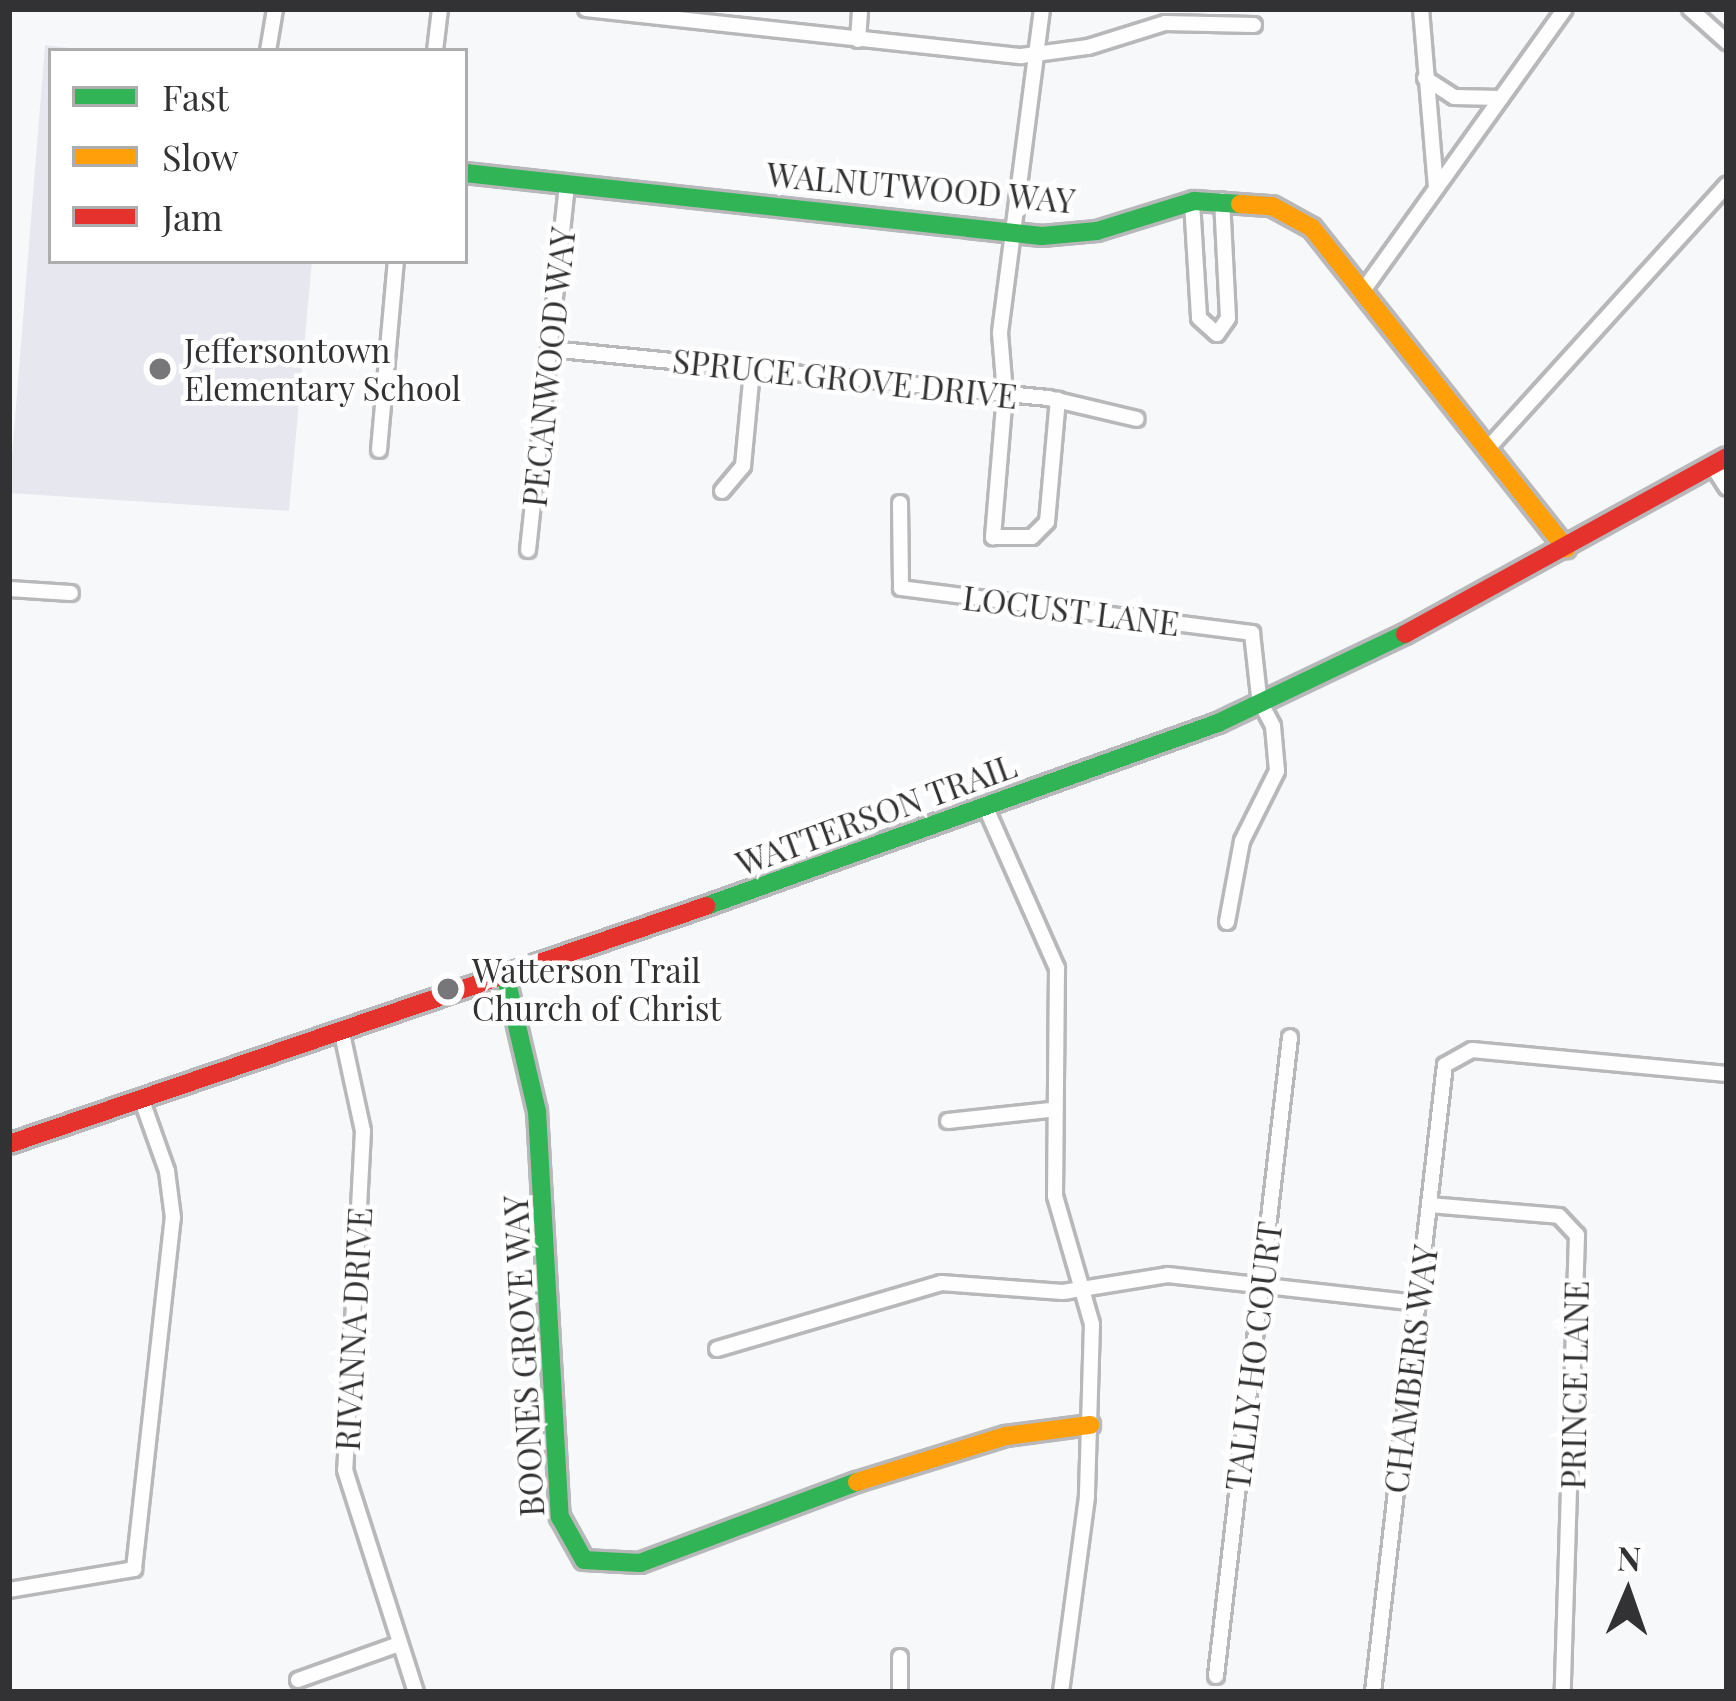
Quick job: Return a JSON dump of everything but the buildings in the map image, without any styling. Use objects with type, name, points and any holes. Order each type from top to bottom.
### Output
[{"type":"street","points":[[268,48],[275,9]]},
{"type":"street","points":[[435,48],[440,9]]},
{"type":"street","points":[[586,9],[1036,55],[1165,23],[1254,25]]},
{"type":"street","points":[[858,40],[860,9]]},
{"type":"street","points":[[1042,9],[1000,333],[1005,394],[993,537],[1043,531],[1058,399]]},
{"type":"street","points":[[1420,9],[1436,188]]},
{"type":"street","points":[[1365,288],[1565,9]]},
{"type":"street","points":[[1690,9],[1727,42]]},
{"type":"street","points":[[1425,78],[1466,100],[1501,98]]},
{"type":"street","name":"WALNUTWOOD WAY","points":[[468,173],[1016,232],[1082,235],[1192,202],[1256,202],[1299,218],[1365,288],[1566,548]]},
{"type":"street","name":"PECANWOOD WAY","points":[[528,550],[568,183]]},
{"type":"street","points":[[1490,446],[1727,185]]},
{"type":"street","points":[[1192,202],[1199,318],[1217,334],[1228,318],[1222,200]]},
{"type":"street","points":[[379,450],[396,264]]},
{"type":"street","name":"SPRUCE GROVE DRIVE","points":[[550,349],[1058,399],[1137,418]]},
{"type":"street","points":[[722,491],[743,466],[752,370]]},
{"type":"street","points":[[1720,461],[1727,488]]},
{"type":"street","name":"WATTERSON TRAIL","points":[[9,1144],[986,808],[1261,705],[1566,548],[1720,461]]},
{"type":"street","name":"LOCUST LANE","points":[[900,503],[901,588],[1252,633],[1261,705]]},
{"type":"street","points":[[9,589],[70,593]]},
{"type":"street","points":[[1227,922],[1243,841],[1277,771],[1277,744],[1261,705]]},
{"type":"street","points":[[986,808],[1058,968],[1050,1110],[1054,1196],[1086,1288],[1090,1425],[1061,1692]]},
{"type":"street","name":"BOONES GROVE WAY","points":[[505,974],[537,1111],[560,1517],[584,1560],[640,1563],[774,1507],[1006,1436],[1090,1425]]},
{"type":"street","name":"RIVANNA DRIVE","points":[[341,1029],[363,1146],[345,1470],[416,1692]]},
{"type":"street","name":"TALLY HO COURT","points":[[1216,1676],[1290,1037]]},
{"type":"street","name":"CHAMBERS WAY","points":[[1373,1692],[1444,1072],[1458,1052],[1727,1074]]},
{"type":"street","points":[[9,1590],[134,1568],[173,1218],[167,1171],[140,1098]]},
{"type":"street","points":[[948,1121],[1050,1110]]},
{"type":"street","name":"PRINCE LANE","points":[[1429,1205],[1559,1216],[1577,1235],[1563,1692]]},
{"type":"street","points":[[717,1349],[941,1283],[1086,1288],[1168,1275],[1418,1303]]},
{"type":"street","points":[[298,1680],[399,1644]]},
{"type":"street","points":[[900,1657],[900,1692]]},
{"type":"shaded area","name":"Jeffersontown Elementary School","points":[[45,45],[70,48],[48,48],[48,264],[312,264],[289,511],[9,493]]},
{"type":"traffic: fast","points":[[468,173],[1042,236],[1097,231],[1194,201],[1240,204]]},
{"type":"traffic: fast","points":[[706,906],[1218,723],[1405,634]]},
{"type":"traffic: fast","points":[[505,974],[537,1111],[560,1517],[584,1560],[640,1563],[857,1482]]},
{"type":"traffic: slow","points":[[1240,204],[1272,206],[1312,228],[1566,548]]},
{"type":"traffic: slow","points":[[857,1482],[1006,1436],[1090,1425]]},
{"type":"traffic: jam","points":[[1405,634],[1727,457]]},
{"type":"traffic: jam","points":[[9,1144],[706,906]]},
{"type":"place","name":"Jeffersontown Elementary School","points":[[160,369]]},
{"type":"place","name":"Watterson Trail Church of Christ","points":[[448,989]]}]
